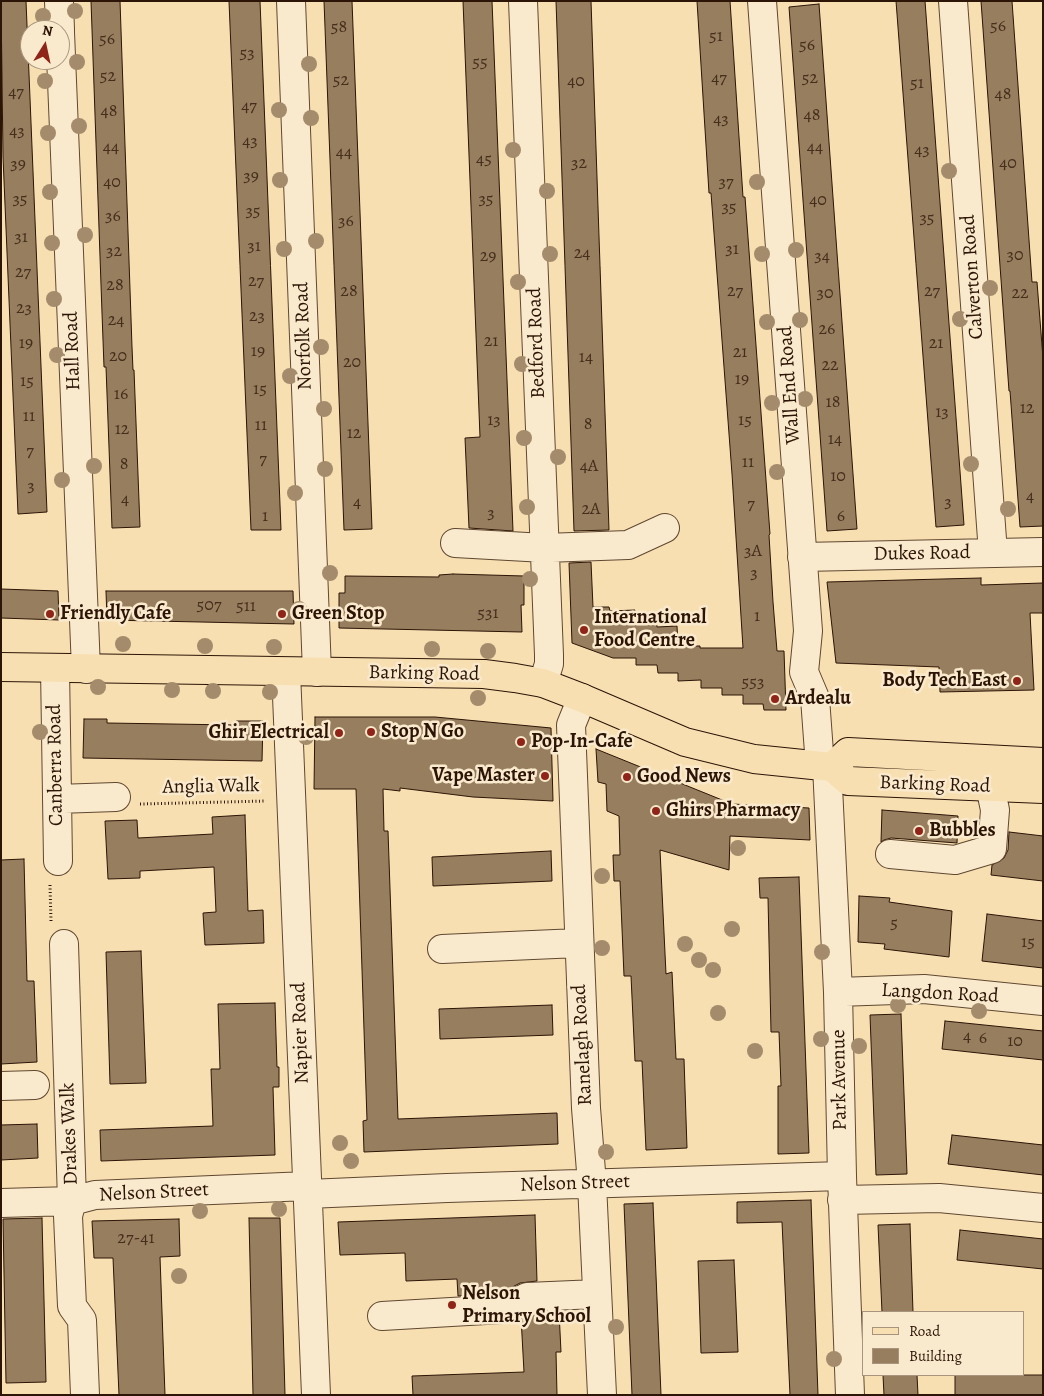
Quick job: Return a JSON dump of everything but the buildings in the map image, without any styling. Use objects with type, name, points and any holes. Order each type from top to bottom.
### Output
[{"type":"main road","name":"Barking Road","points":[[1,667],[484,674],[543,683],[684,742],[754,759],[826,766],[848,781],[1043,789]]},
{"type":"main road","name":"Barking Road","points":[[826,766],[848,752],[1043,762]]},
{"type":"street","name":"Hall Road","points":[[59,1],[60,20]]},
{"type":"street","name":"Norfolk Road","points":[[290,1],[317,672]]},
{"type":"street","name":"Bedford Road","points":[[523,1],[549,655],[549,664],[543,683]]},
{"type":"street","name":"Wall End Road","points":[[762,1],[808,631],[804,672],[815,698],[826,766]]},
{"type":"street","name":"Calverton Road","points":[[953,1],[993,553]]},
{"type":"street","name":"Hall Road","points":[[62,70],[86,669]]},
{"type":"street","points":[[455,542],[545,548],[628,545],[665,528]]},
{"type":"street","name":"Dukes Road","points":[[802,557],[1043,552]]},
{"type":"street","name":"Canberra Road","points":[[55,668],[58,861]]},
{"type":"street","name":"Napier Road","points":[[286,672],[316,1395]]},
{"type":"street","name":"Ranelagh Road","points":[[582,698],[571,724],[578,943],[602,1395]]},
{"type":"street","name":"Park Avenue","points":[[826,766],[838,992],[842,1188],[850,1395]]},
{"type":"street","points":[[890,854],[955,860],[992,849],[995,810],[990,786]]},
{"type":"street","points":[[57,799],[124,801]]},
{"type":"street","points":[[442,949],[578,943]]},
{"type":"street","name":"Drakes Walk","points":[[64,944],[72,1201],[68,1216],[72,1306],[82,1320],[85,1395]]},
{"type":"street","name":"Langdon Road","points":[[838,992],[924,989],[1043,1001]]},
{"type":"street","points":[[1,1086],[35,1085]]},
{"type":"street","name":"Nelson Street","points":[[1,1203],[72,1201],[95,1194],[592,1184],[842,1188],[1043,1208]]},
{"type":"street","points":[[382,1316],[503,1309],[527,1297],[597,1294]]},
{"type":"path","name":"Anglia Walk","points":[[124,801],[292,800]]},
{"type":"path","points":[[58,861],[50,881],[51,931],[64,944]]},
{"type":"place","name":"Friendly Cafe","points":[[50,614]]},
{"type":"place","name":"Green Stop","points":[[282,614]]},
{"type":"place","name":"International Food Centre","points":[[584,630]]},
{"type":"place","name":"Body Tech East","points":[[1017,681]]},
{"type":"place","name":"Ardealu","points":[[775,699]]},
{"type":"place","name":"Stop N Go","points":[[371,732]]},
{"type":"place","name":"Ghir Electrical","points":[[339,733]]},
{"type":"place","name":"Pop-In-Cafe","points":[[521,742]]},
{"type":"place","name":"Vape Master","points":[[545,776]]},
{"type":"place","name":"Good News","points":[[627,777]]},
{"type":"place","name":"Ghirs Pharmacy","points":[[656,811]]},
{"type":"place","name":"Bubbles","points":[[919,831]]},
{"type":"place","name":"Nelson Primary School","points":[[452,1305]]}]
